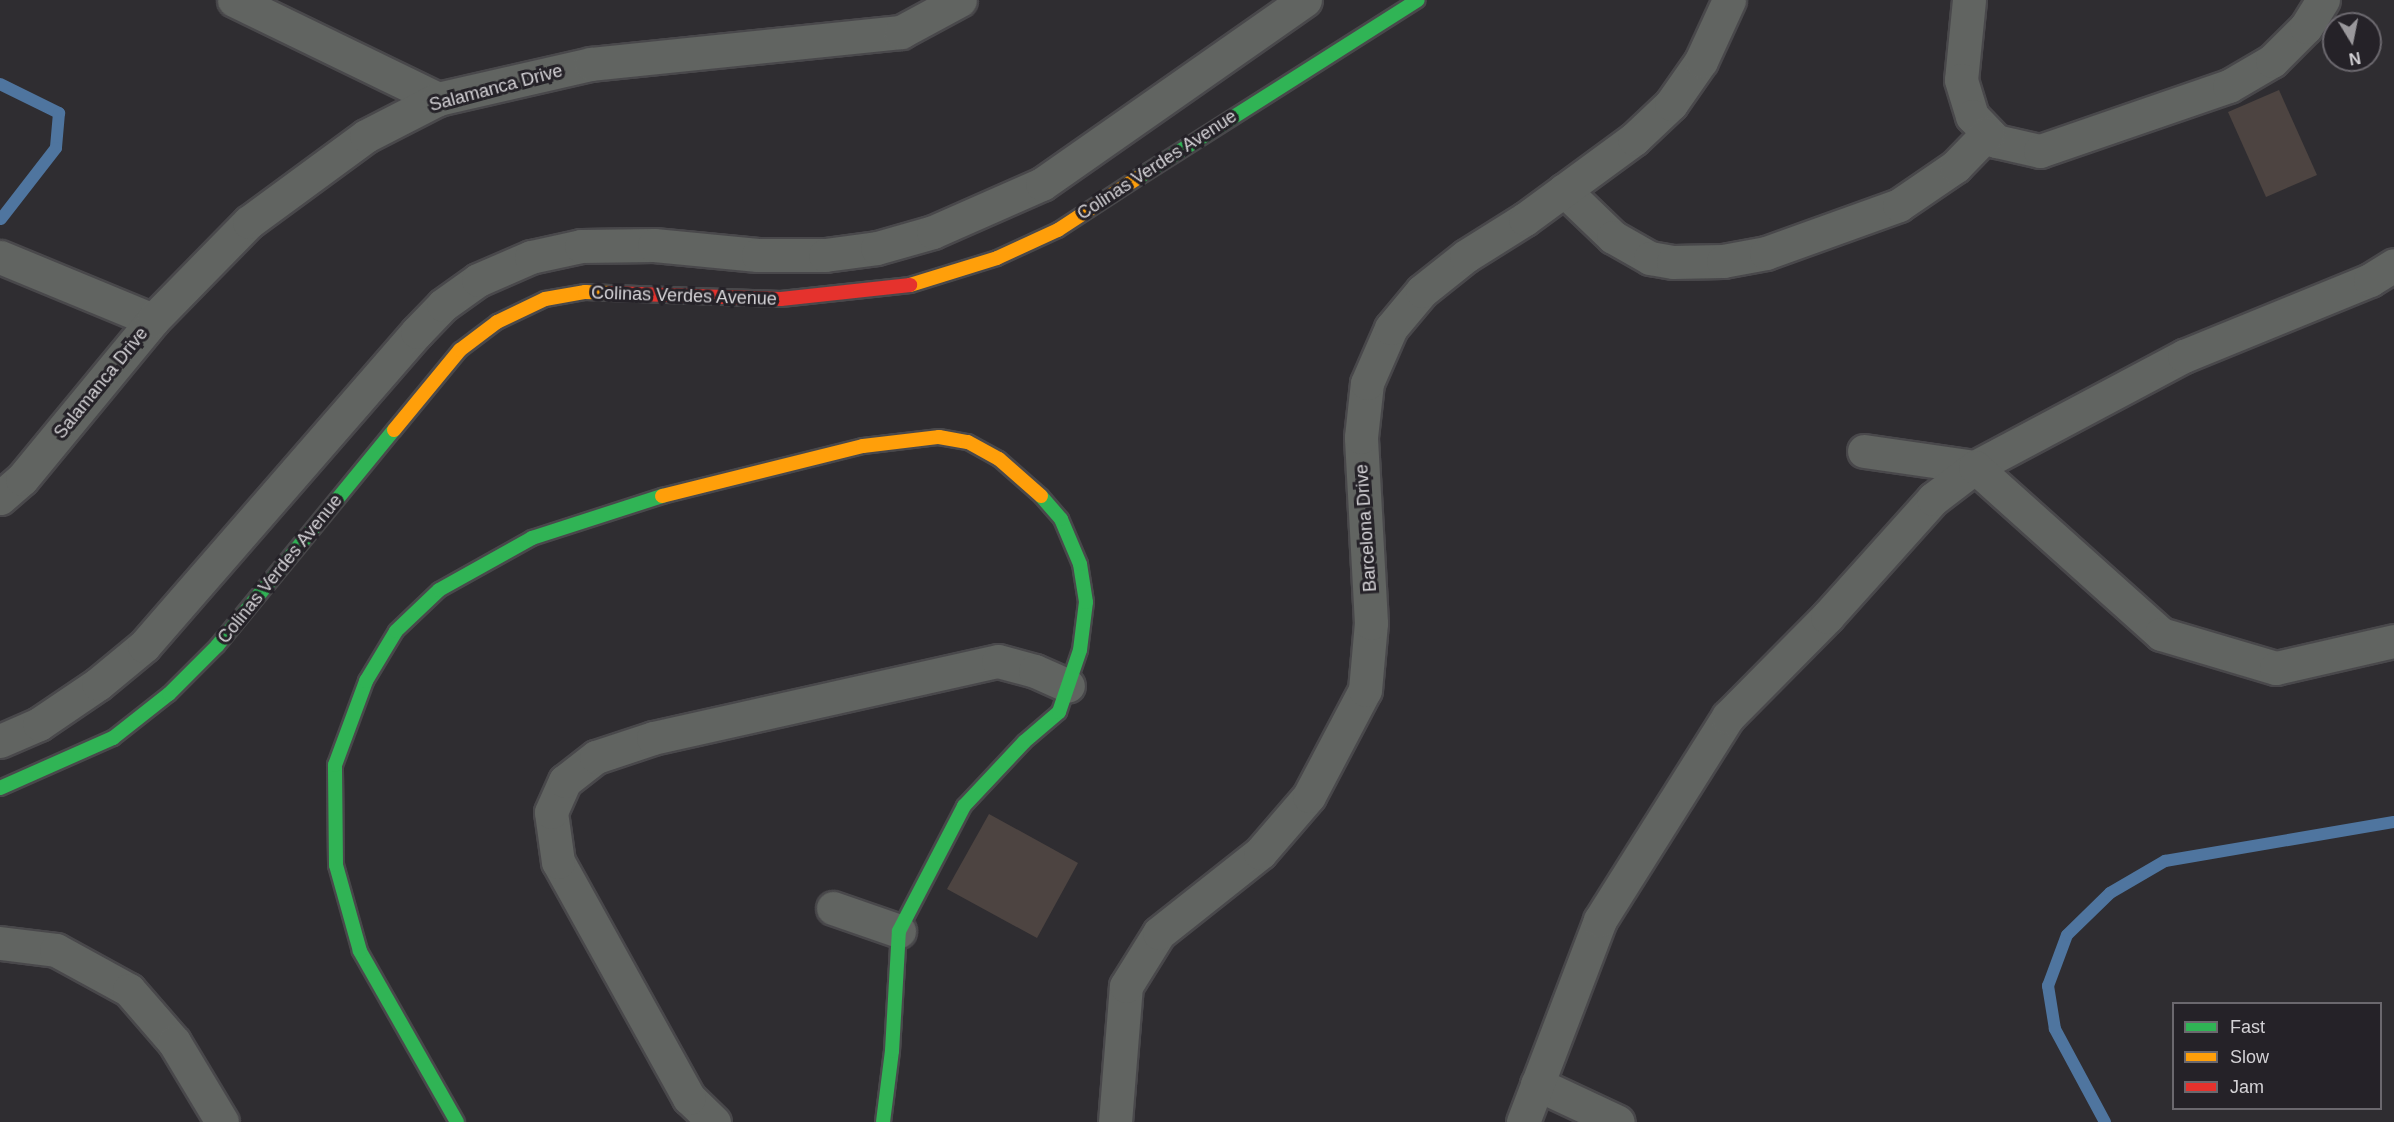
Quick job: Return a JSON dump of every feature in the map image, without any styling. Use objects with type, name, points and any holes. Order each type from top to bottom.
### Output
[{"type":"street","points":[[234,0],[438,99]]},
{"type":"street","name":"Salamanca Drive","points":[[0,498],[22,479],[153,320],[249,222],[366,136],[438,99],[591,64],[901,32],[960,0]]},
{"type":"street","points":[[0,741],[39,724],[98,684],[144,646],[417,332],[442,305],[478,280],[531,257],[581,246],[654,245],[758,255],[825,255],[877,248],[933,232],[1042,184],[1305,0]]},
{"type":"street","name":"Colinas Verdes Avenue","points":[[0,789],[113,738],[169,694],[217,646],[460,350],[497,322],[545,299],[585,292],[781,299],[846,295],[901,288],[997,258],[1058,230],[1326,55],[1418,0]]},
{"type":"street","name":"Barcelona Drive","points":[[1115,1122],[1126,986],[1159,933],[1260,854],[1309,796],[1365,690],[1371,612],[1361,437],[1367,383],[1391,328],[1422,291],[1466,256],[1564,190],[1634,139],[1671,104],[1701,61],[1730,0]]},
{"type":"street","points":[[1969,0],[1961,80],[1972,116],[1996,141],[2040,151],[2055,148],[2229,86],[2272,61],[2306,27],[2323,0]]},
{"type":"street","points":[[1564,190],[1613,237],[1650,258],[1673,262],[1723,261],[1766,253],[1899,205],[1956,166],[1987,134]]},
{"type":"street","points":[[0,257],[153,320]]},
{"type":"street","points":[[1523,1122],[1600,920],[1728,717],[1827,617],[1933,500],[1976,467],[2184,356],[2370,280],[2394,265]]},
{"type":"street","points":[[457,1122],[360,951],[336,866],[335,765],[350,719],[366,681],[396,631],[439,590],[532,538],[648,500],[863,447],[939,437],[968,442],[999,459],[1033,487],[1061,519],[1080,564],[1086,602],[1080,650],[1059,712],[1024,742],[964,806],[899,931],[892,1051],[883,1122]]},
{"type":"street","points":[[1864,451],[1976,467],[2160,634],[2276,668],[2394,641]]},
{"type":"street","points":[[714,1122],[688,1098],[558,862],[550,812],[565,781],[596,758],[653,738],[998,661],[1035,670],[1068,686]]},
{"type":"street","points":[[833,908],[899,931]]},
{"type":"street","points":[[0,943],[56,950],[129,990],[174,1042],[222,1122]]},
{"type":"street","points":[[1537,1084],[1618,1122]]},
{"type":"building","points":[[2279,90],[2317,175],[2266,197],[2228,112]]},
{"type":"building","points":[[989,814],[1078,863],[1037,938],[947,889]]},
{"type":"waterway","points":[[0,84],[59,113],[56,148],[1,219]]},
{"type":"waterway","points":[[2105,1122],[2055,1029],[2048,986],[2067,935],[2110,893],[2165,861],[2394,822]]},
{"type":"traffic: fast","points":[[1139,177],[1418,0]]},
{"type":"traffic: fast","points":[[0,788],[113,738],[169,694],[217,646],[394,430]]},
{"type":"traffic: fast","points":[[457,1122],[360,951],[336,865],[335,765],[366,681],[396,631],[439,590],[532,538],[662,496]]},
{"type":"traffic: fast","points":[[883,1122],[892,1051],[899,931],[964,806],[1024,742],[1059,712],[1080,650],[1086,602],[1080,564],[1061,519],[1041,496]]},
{"type":"traffic: slow","points":[[910,285],[997,258],[1058,230],[1139,177]]},
{"type":"traffic: slow","points":[[394,430],[460,350],[497,322],[545,299],[585,292],[610,293]]},
{"type":"traffic: slow","points":[[662,496],[863,446],[939,437],[968,442],[999,459],[1041,496]]},
{"type":"traffic: jam","points":[[610,293],[781,299],[910,285]]}]
